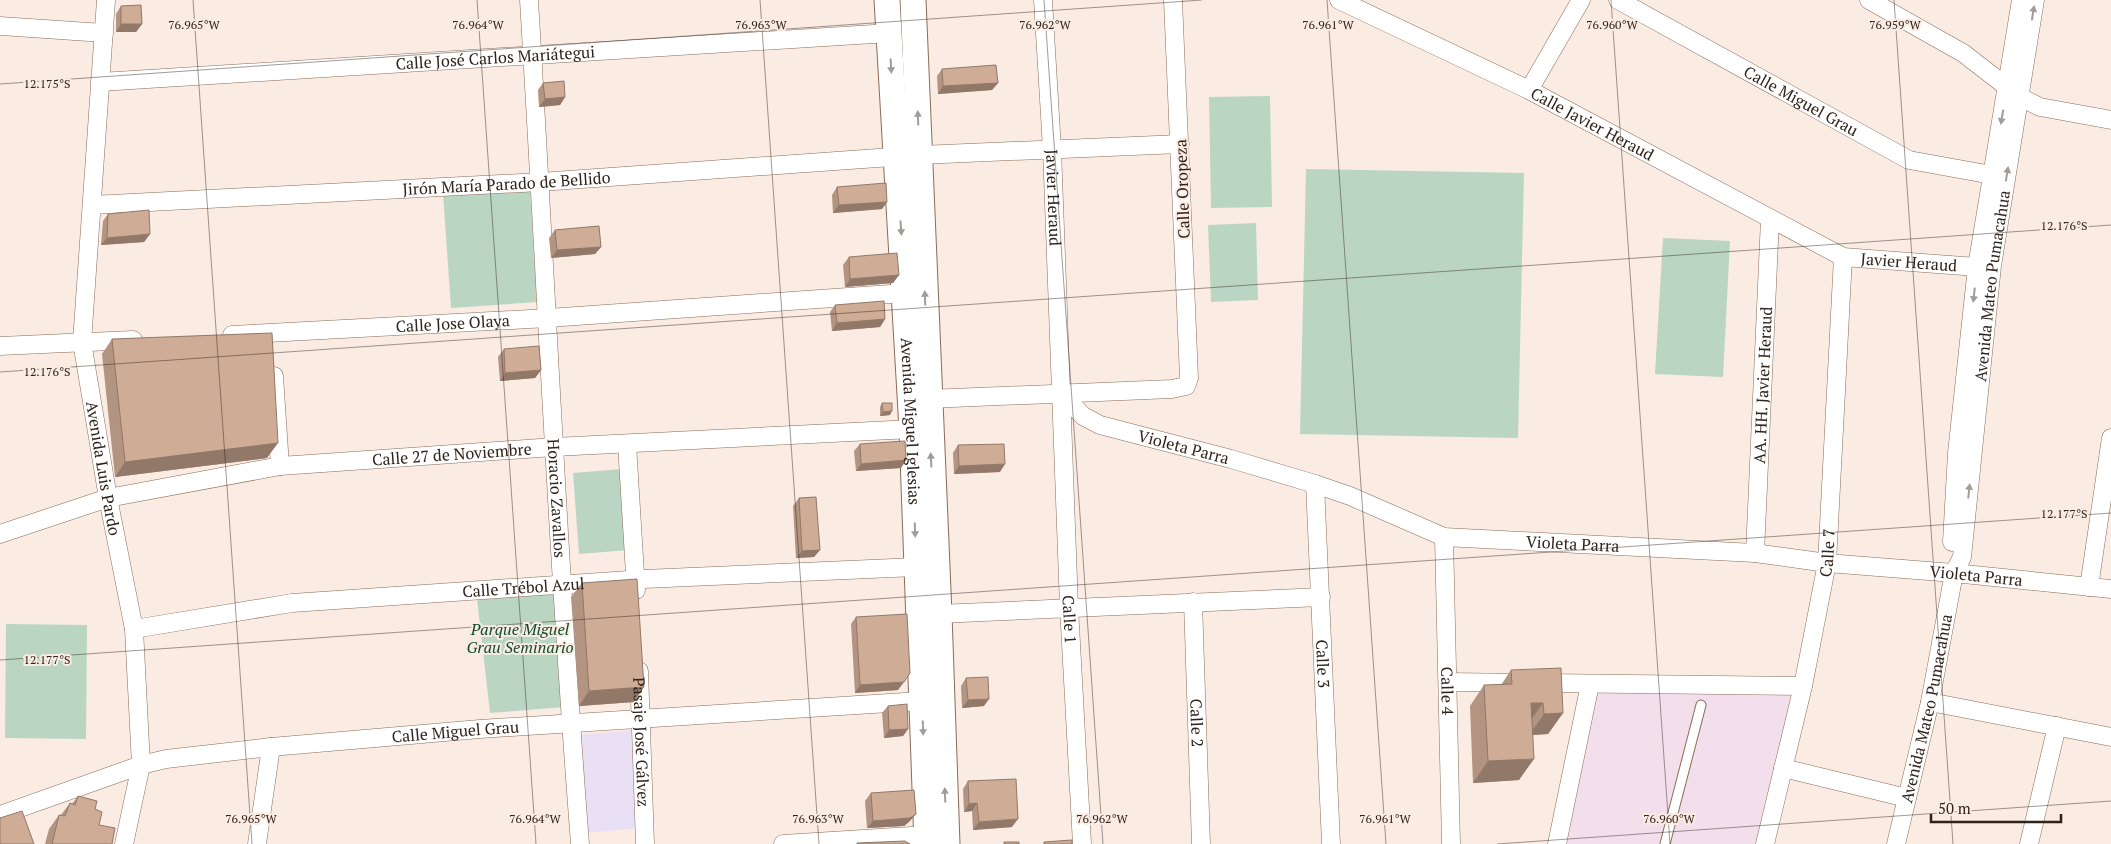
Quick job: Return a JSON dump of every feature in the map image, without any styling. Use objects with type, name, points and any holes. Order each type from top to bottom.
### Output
[{"type":"main road","name":"Avenida Miguel Iglesias","points":[[887,0],[908,156],[928,399],[939,614],[933,841]]},
{"type":"main road","name":"Avenida Miguel Iglesias","points":[[913,0],[905,293],[922,701],[933,841]]},
{"type":"street","name":"Avenida Luis Pardo","points":[[106,0],[82,342],[108,498],[134,629],[142,765],[124,844]]},
{"type":"street","name":"Horacio Zavallos","points":[[528,0],[548,318],[560,585],[580,844]]},
{"type":"street","name":"Javier Heraud","points":[[1043,0],[1052,149],[1062,394]]},
{"type":"street","name":"Calle Oropeza","points":[[1062,394],[1179,389],[1186,386],[1189,378],[1180,144],[1172,0]]},
{"type":"street","name":"Calle Javier Heraud","points":[[1339,0],[1529,90],[1843,257]]},
{"type":"street","points":[[1529,90],[1581,0]]},
{"type":"street","name":"Calle Miguel Grau","points":[[1618,0],[1909,160],[1992,175]]},
{"type":"street","points":[[1869,0],[1963,53],[2014,91],[2040,107],[2111,120]]},
{"type":"street","name":"Avenida Mateo Pumacahua","points":[[1896,844],[1930,702],[1954,573],[1962,557],[1992,266],[2014,91],[2021,0]]},
{"type":"street","name":"Avenida Mateo Pumacahua","points":[[1954,573],[1951,556],[1958,453],[1977,267],[1992,175],[2035,0]]},
{"type":"street","points":[[0,26],[104,33]]},
{"type":"street","name":"Calle José Carlos Mariátegui","points":[[100,82],[890,33]]},
{"type":"street","name":"Jirón María Parado de Bellido","points":[[92,205],[540,182],[908,156],[1180,144]]},
{"type":"street","name":"AA. HH. Javier Heraud","points":[[1755,553],[1770,219]]},
{"type":"street","name":"Javier Heraud","points":[[1843,257],[1977,267]]},
{"type":"street","name":"Calle 7","points":[[1766,844],[1802,686],[1827,563],[1843,257]]},
{"type":"street","name":"Calle Jose Olaya","points":[[211,336],[548,318],[905,293]]},
{"type":"street","points":[[271,333],[280,466]]},
{"type":"street","points":[[0,346],[152,339]]},
{"type":"street","points":[[928,399],[1062,394]]},
{"type":"street","name":"Violeta Parra","points":[[1062,394],[1083,416],[1100,425],[1231,459],[1316,484],[1350,496],[1444,537],[1755,553],[1827,563],[1954,573],[2111,589]]},
{"type":"street","name":"Calle 1","points":[[1062,394],[1069,607],[1082,844]]},
{"type":"street","name":"Calle 27 de Noviembre","points":[[0,534],[108,498],[280,466],[554,447],[912,429]]},
{"type":"street","points":[[2089,587],[2111,438]]},
{"type":"street","points":[[627,444],[636,606]]},
{"type":"street","name":"Calle 3","points":[[1316,484],[1331,844]]},
{"type":"street","name":"Calle 4","points":[[1444,537],[1451,844]]},
{"type":"street","name":"Calle Trébol Azul","points":[[134,629],[292,603],[636,580],[916,567]]},
{"type":"street","points":[[939,614],[1321,597]]},
{"type":"street","name":"Calle 2","points":[[1193,602],[1201,844]]},
{"type":"street","name":"Pasaje José Gálvez","points":[[638,654],[646,844]]},
{"type":"street","points":[[1448,682],[1802,686]]},
{"type":"street","points":[[1557,844],[1590,684]]},
{"type":"street","name":"Calle Miguel Grau","points":[[0,815],[142,765],[166,759],[271,747],[570,723],[922,701]]},
{"type":"street","points":[[1930,702],[2111,737]]},
{"type":"street","points":[[2029,844],[2057,726]]},
{"type":"street","points":[[257,844],[271,747]]},
{"type":"street","points":[[1783,768],[1907,798]]},
{"type":"street","points":[[783,844],[933,841]]},
{"type":"lane","points":[[1665,844],[1701,705]]},
{"type":"shaded area","points":[[1597,693],[1792,693],[1755,844],[1566,844]]},
{"type":"shaded area","points":[[632,730],[640,828],[587,833],[579,735]]},
{"type":"green space","points":[[1270,96],[1272,207],[1211,208],[1209,97]]},
{"type":"green space","points":[[1306,169],[1524,173],[1518,438],[1300,434]]},
{"type":"green space","points":[[530,188],[537,302],[451,308],[443,193]]},
{"type":"green space","points":[[1256,223],[1258,300],[1211,302],[1208,225]]},
{"type":"green space","points":[[1663,238],[1730,241],[1723,377],[1655,374]]},
{"type":"green space","points":[[622,469],[629,550],[579,554],[573,473]]},
{"type":"green space","name":"Parque Miguel Grau Seminario","points":[[555,594],[565,707],[490,713],[477,599]]},
{"type":"green space","points":[[6,624],[87,625],[86,739],[5,738]]},
{"type":"building","points":[[141,5],[142,24],[121,24],[121,6]]},
{"type":"building","points":[[996,65],[998,83],[943,86],[942,69]]},
{"type":"building","points":[[564,81],[565,97],[545,99],[543,83]]},
{"type":"building","points":[[886,183],[887,202],[839,205],[837,187]]},
{"type":"building","points":[[149,210],[150,234],[107,238],[108,214]]},
{"type":"building","points":[[599,226],[601,247],[557,250],[555,230]]},
{"type":"building","points":[[897,253],[899,275],[850,279],[849,257]]},
{"type":"building","points":[[884,301],[885,319],[837,323],[835,305]]},
{"type":"building","points":[[272,333],[278,443],[125,462],[112,339]]},
{"type":"building","points":[[539,346],[541,370],[505,373],[504,349]]},
{"type":"building","points":[[882,403],[892,403],[892,411],[883,412]]},
{"type":"building","points":[[905,441],[906,460],[861,464],[860,444]]},
{"type":"building","points":[[1004,444],[1005,464],[959,466],[958,445]]},
{"type":"building","points":[[816,497],[820,550],[802,551],[799,498]]},
{"type":"building","points":[[637,579],[644,687],[589,691],[582,583]]},
{"type":"building","points":[[907,614],[910,673],[904,682],[860,685],[856,617]]},
{"type":"building","points":[[1561,668],[1563,713],[1544,714],[1543,703],[1531,703],[1534,759],[1488,761],[1484,685],[1512,684],[1511,670]]},
{"type":"building","points":[[988,677],[989,699],[968,700],[966,678]]},
{"type":"building","points":[[907,704],[908,729],[889,730],[888,706]]},
{"type":"building","points":[[1016,779],[1018,819],[979,822],[977,803],[969,804],[968,781]]},
{"type":"building","points":[[914,790],[916,814],[910,818],[873,821],[871,793]]},
{"type":"building","points":[[78,796],[97,801],[95,809],[102,812],[99,825],[115,828],[112,844],[52,844],[59,815],[65,816],[70,803],[75,805]]},
{"type":"building","points":[[22,811],[34,844],[0,844],[0,818]]},
{"type":"building","points":[[1072,840],[1072,844],[1044,844],[1044,842]]},
{"type":"building","points":[[905,841],[910,844],[857,844],[857,843]]},
{"type":"building","points":[[1004,842],[1019,842],[1019,844],[1004,844]]}]
